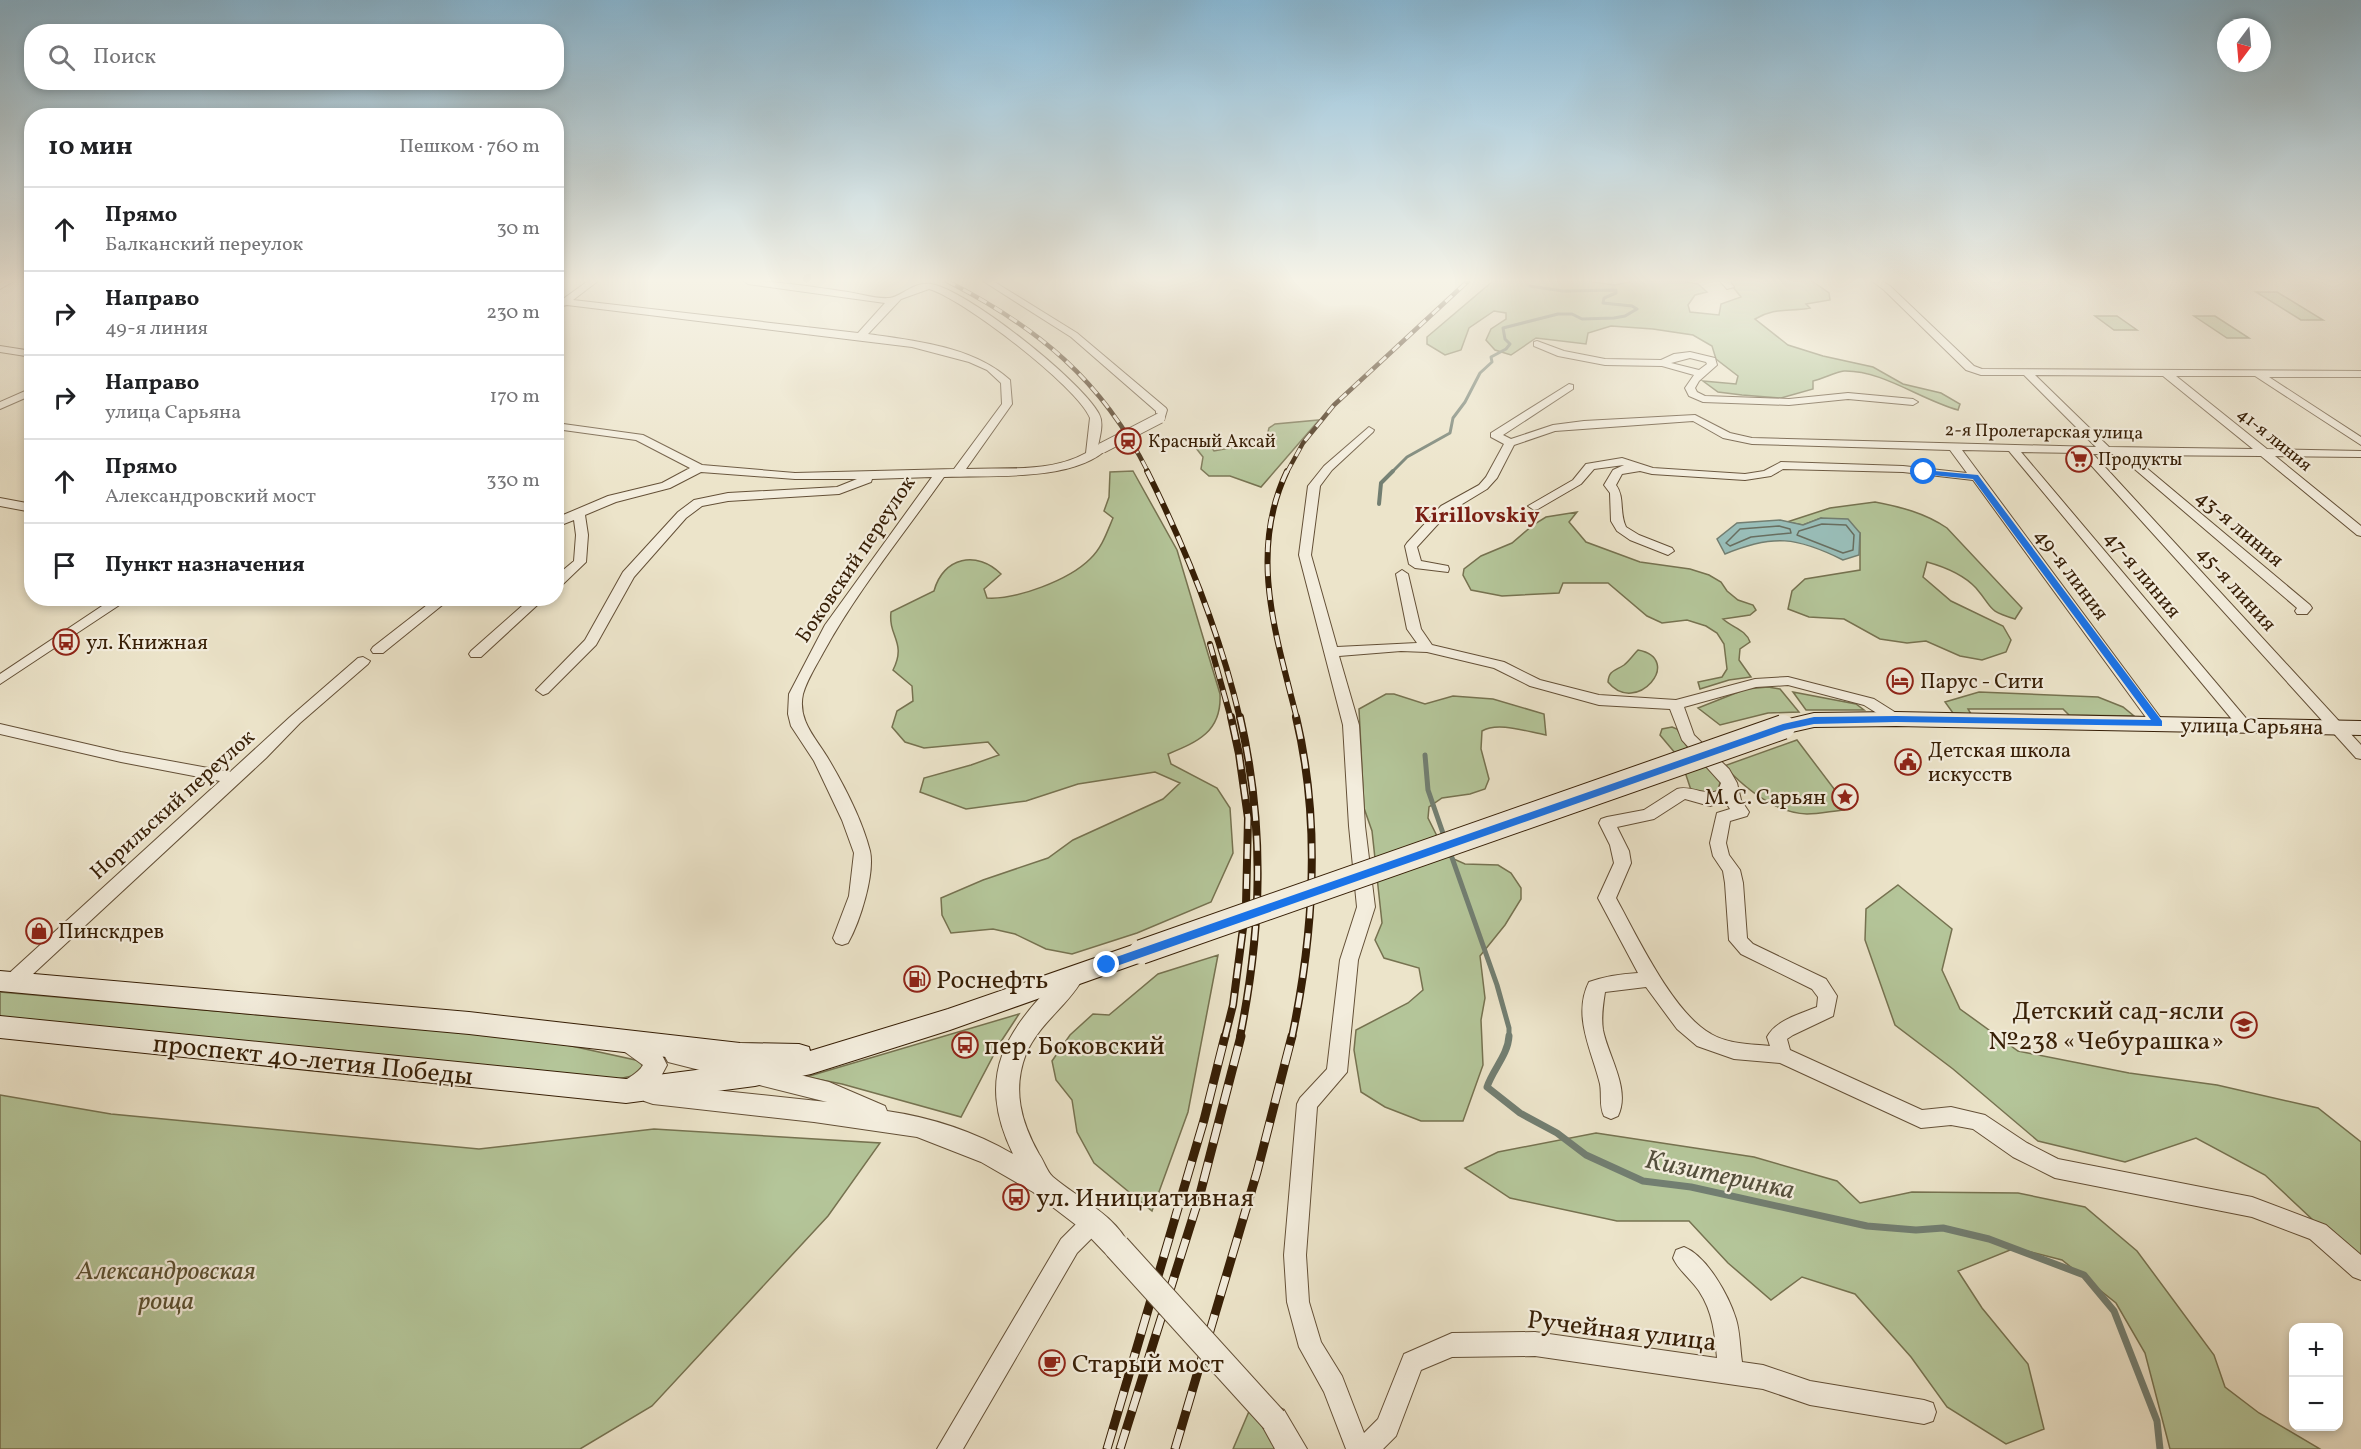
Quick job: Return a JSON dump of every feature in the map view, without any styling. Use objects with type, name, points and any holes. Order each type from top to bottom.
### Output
[{"type":"main road","name":"улица Сарьяна","points":[[833,1055],[1072,978],[1783,727],[1814,720],[1896,719],[2361,728]]},
{"type":"main road","name":"проспект 40-летия Победы","points":[[6,982],[469,1023],[740,1054],[833,1055]]},
{"type":"main road","name":"проспект 40-летия Победы","points":[[0,1027],[626,1091],[755,1074],[833,1055]]},
{"type":"street","points":[[0,349],[24,353]]},
{"type":"street","points":[[931,349],[974,360],[991,368],[1006,382],[1007,404],[959,471]]},
{"type":"street","points":[[1027,349],[1095,416],[1097,451]]},
{"type":"street","points":[[564,427],[639,437],[699,468],[795,476],[875,476],[1054,469],[1074,464],[1160,418],[1162,410],[1090,349]]},
{"type":"street","points":[[1549,349],[1583,359],[1605,362],[1662,363],[1701,374]]},
{"type":"street","points":[[1950,349],[1970,368],[1989,373],[2361,374]]},
{"type":"street","points":[[1662,363],[1678,356],[1690,355],[1711,360],[1712,365],[1690,388],[1693,393],[1703,399],[1789,402],[1848,396],[1913,402]]},
{"type":"street","points":[[2027,373],[2105,450]]},
{"type":"street","name":"41-я линия","points":[[2167,374],[2361,532]]},
{"type":"street","points":[[2257,374],[2361,442]]},
{"type":"street","points":[[1510,443],[1495,435],[1569,387]]},
{"type":"street","points":[[0,406],[24,395]]},
{"type":"street","points":[[1443,569],[1415,564],[1411,546],[1445,509],[1483,487],[1491,478],[1510,443],[1553,428],[1584,424],[1695,418],[1696,412],[1705,407],[1703,399]]},
{"type":"street","name":"2-я Пролетарская улица","points":[[1695,418],[1727,436],[1752,441],[2120,451],[2361,454]]},
{"type":"street","points":[[1358,1449],[1333,1385],[1311,1347],[1298,1302],[1295,1255],[1307,1104],[1337,1072],[1349,960],[1366,907],[1357,826],[1351,725],[1305,555],[1314,486],[1328,468],[1369,430]]},
{"type":"street","name":"49-я линия","points":[[1954,447],[2158,724]]},
{"type":"street","name":"47-я линия","points":[[2012,448],[2245,726]]},
{"type":"street","name":"45-я линия","points":[[2083,450],[2361,754]]},
{"type":"street","name":"43-я линия","points":[[2120,451],[2305,608],[2302,611]]},
{"type":"street","points":[[1534,506],[1577,482],[1590,466],[1622,461],[1652,471]]},
{"type":"street","points":[[1668,551],[1627,535],[1618,526],[1614,513],[1616,493],[1610,485],[1617,472],[1627,468],[1745,477],[1767,474],[1781,465],[1904,469],[1976,477]]},
{"type":"street","points":[[564,520],[612,499],[666,486],[699,468]]},
{"type":"street","name":"Боковский переулок","points":[[842,938],[858,896],[862,854],[850,820],[822,761],[799,726],[795,714],[796,694],[832,625],[941,472]]},
{"type":"street","points":[[543,690],[591,642],[628,575],[682,515],[698,503],[728,497],[839,490],[875,476]]},
{"type":"street","points":[[0,502],[24,506]]},
{"type":"street","points":[[564,577],[580,562],[582,535],[579,515]]},
{"type":"street","points":[[1402,574],[1413,629],[1427,648]]},
{"type":"street","points":[[0,680],[112,606]]},
{"type":"street","points":[[378,650],[435,606]]},
{"type":"street","points":[[476,654],[530,606]]},
{"type":"street","points":[[1332,652],[1401,646],[1427,648],[1499,665],[1535,682],[1599,700],[1677,705],[1755,683],[1788,681],[1869,702],[1896,719]]},
{"type":"street","name":"Норильский переулок","points":[[6,982],[363,661]]},
{"type":"street","points":[[1677,705],[1687,737],[1723,773],[1729,783],[1733,801],[1741,812],[1723,817],[1718,843],[1721,856],[1731,870],[1734,883],[1738,940],[1747,949],[1819,984],[1828,996],[1826,1011],[1786,1029],[1777,1038],[1782,1055]]},
{"type":"street","points":[[0,729],[120,757],[232,778]]},
{"type":"street","points":[[1729,783],[1724,795],[1710,800],[1683,793],[1648,815],[1607,823],[1620,851],[1622,867],[1609,888],[1607,898],[1651,979],[1684,1023],[1704,1040],[1734,1051],[1782,1055],[1921,1119],[1951,1116],[1978,1121],[2020,1150],[2055,1168],[2252,1207],[2318,1232],[2361,1269]]},
{"type":"street","points":[[1042,1184],[1008,1109],[1010,1069],[1017,1047],[1035,1016],[1072,978]]},
{"type":"street","points":[[1611,1110],[1614,1094],[1600,1055],[1592,1019],[1596,987],[1615,981],[1651,979]]},
{"type":"street","points":[[621,1042],[652,1058],[656,1065],[652,1074],[642,1084],[626,1091]]},
{"type":"street","name":"проспект 40-летия Победы","points":[[621,1042],[829,1092],[891,1122]]},
{"type":"street","name":"проспект 40-летия Победы","points":[[626,1091],[918,1126],[990,1154],[1042,1184],[1093,1222],[1274,1420],[1292,1449]]},
{"type":"street","points":[[949,1449],[1069,1246],[1093,1222]]},
{"type":"street","points":[[1684,1258],[1707,1284],[1725,1321],[1731,1373]]},
{"type":"street","name":"Ручейная улица","points":[[1366,1449],[1388,1427],[1412,1362],[1452,1345],[1535,1344],[1763,1377],[1810,1393],[1924,1412]]},
{"type":"green space","points":[[1435,349],[1462,349],[1461,350],[1445,355]]},
{"type":"green space","points":[[1494,349],[1520,349],[1511,355]]},
{"type":"green space","points":[[1713,349],[1800,349],[1873,367],[1903,384],[1941,393],[1960,404],[1958,410],[1873,375],[1844,371],[1813,381],[1813,389],[1781,398],[1718,392],[1703,381],[1736,384],[1738,376],[1716,359]]},
{"type":"green space","points":[[1319,420],[1261,487],[1230,476],[1209,476],[1201,469],[1203,457],[1192,443],[1207,441],[1214,451],[1251,444],[1267,436],[1269,428],[1275,424]]},
{"type":"green space","points":[[1133,471],[1177,550],[1220,694],[1217,718],[1206,734],[1189,745],[1168,754],[1171,764],[1217,788],[1230,808],[1233,853],[1211,902],[1137,933],[1072,954],[1046,949],[1015,934],[993,929],[951,933],[942,915],[941,898],[983,880],[1048,858],[1073,840],[1163,799],[1180,783],[1155,772],[1078,784],[1026,801],[966,809],[920,792],[924,778],[999,755],[988,742],[924,748],[905,742],[892,727],[897,711],[913,701],[912,686],[893,670],[897,660],[898,646],[892,628],[891,612],[934,591],[945,571],[953,564],[962,561],[982,562],[992,566],[1001,574],[984,589],[987,598],[1027,592],[1069,574],[1081,567],[1098,550],[1113,518],[1104,511],[1109,497],[1110,472]]},
{"type":"green space","points":[[1875,502],[1912,511],[1947,528],[2022,608],[2015,619],[1999,613],[1991,608],[1976,588],[1960,575],[1927,562],[1923,577],[1951,601],[2003,626],[2011,640],[2006,652],[1982,660],[1960,656],[1926,641],[1907,643],[1880,639],[1844,619],[1809,617],[1788,609],[1792,591],[1805,579],[1860,570],[1860,533],[1821,518],[1803,525],[1787,522],[1830,508]]},
{"type":"green space","points":[[1577,512],[1569,522],[1586,542],[1640,562],[1690,569],[1709,575],[1721,582],[1727,591],[1738,600],[1753,605],[1756,610],[1750,615],[1723,619],[1742,632],[1750,642],[1740,649],[1739,660],[1751,677],[1729,680],[1700,689],[1698,682],[1722,677],[1727,669],[1724,644],[1717,633],[1706,626],[1687,620],[1662,623],[1647,616],[1608,583],[1563,583],[1559,593],[1502,596],[1471,590],[1463,575],[1464,569],[1481,556],[1512,543],[1546,517]]},
{"type":"green space","points":[[1638,650],[1651,655],[1657,664],[1657,673],[1642,690],[1631,693],[1619,691],[1608,682],[1610,675]]},
{"type":"green space","points":[[1768,687],[1780,689],[1799,712],[1768,713],[1720,725],[1698,708],[1746,689]]},
{"type":"green space","points":[[1793,692],[1856,704],[1864,710],[1806,710]]},
{"type":"green space","points":[[1979,692],[2098,697],[2123,707],[2134,716],[2069,715],[2063,709],[1968,709],[1971,714],[1953,713],[1945,702]]},
{"type":"green space","points":[[1386,694],[1394,694],[1425,704],[1453,696],[1493,699],[1544,714],[1546,735],[1505,727],[1482,731],[1481,749],[1489,779],[1485,789],[1470,794],[1442,798],[1429,807],[1428,818],[1447,856],[1465,864],[1498,865],[1511,873],[1521,888],[1521,899],[1505,925],[1480,956],[1485,998],[1481,1020],[1483,1065],[1463,1121],[1421,1121],[1385,1107],[1361,1092],[1354,1050],[1356,1030],[1408,1003],[1423,990],[1419,968],[1384,958],[1375,940],[1382,923],[1372,831],[1364,808],[1359,709]]},
{"type":"green space","points":[[1672,727],[1677,729],[1686,745],[1721,780],[1717,792],[1709,794],[1691,790],[1681,760],[1660,735],[1662,729]]},
{"type":"green space","points":[[1797,740],[1844,802],[1844,810],[1807,814],[1783,809],[1751,791],[1724,766]]},
{"type":"green space","points":[[1898,885],[1952,929],[1942,970],[1960,1009],[2018,1051],[2129,1073],[2217,1085],[2318,1108],[2361,1142],[2361,1265],[2265,1175],[2196,1138],[2125,1162],[2038,1141],[1953,1069],[1895,1025],[1865,940],[1866,909]]},
{"type":"green space","points":[[1218,955],[1188,1112],[1152,1211],[1094,1163],[1077,1132],[1072,1100],[1056,1080],[1052,1061],[1070,1035],[1093,1014],[1109,1015],[1158,974]]},
{"type":"green space","points":[[0,992],[544,1040],[640,1061],[643,1068],[632,1076],[618,1079],[0,1021]]},
{"type":"green space","points":[[1019,1014],[1000,1043],[961,1117],[842,1084],[806,1077]]},
{"type":"green space","name":"Александровская роща","points":[[0,1095],[111,1114],[479,1149],[654,1129],[880,1143],[828,1216],[652,1406],[580,1449],[0,1449]]},
{"type":"green space","points":[[1596,1133],[1754,1157],[1837,1181],[1860,1203],[1912,1192],[2018,1193],[2085,1207],[2137,1251],[2214,1355],[2225,1387],[2259,1413],[2320,1449],[2170,1449],[2145,1353],[2116,1303],[2062,1260],[2015,1248],[1958,1271],[1982,1308],[2028,1364],[2044,1429],[2006,1444],[1947,1407],[1911,1357],[1855,1294],[1802,1277],[1771,1300],[1728,1263],[1689,1221],[1617,1221],[1510,1198],[1465,1168],[1498,1152]]},
{"type":"green space","points":[[1253,1402],[1280,1449],[1233,1449]]},
{"type":"water","points":[[1821,518],[1848,519],[1860,533],[1859,555],[1843,560],[1812,547],[1785,541],[1757,543],[1725,554],[1717,539],[1737,523],[1780,520],[1803,525]]},
{"type":"waterway","name":"Кизитеринка","points":[[1379,504],[1381,483],[1407,457],[1450,433],[1453,418],[1465,402],[1480,373],[1492,362],[1491,357],[1506,349]]},
{"type":"waterway","name":"Кизитеринка","points":[[1425,755],[1428,790],[1445,839]]},
{"type":"waterway","name":"Кизитеринка","points":[[1450,852],[1497,985],[1509,1028],[1509,1036]]},
{"type":"waterway","name":"Кизитеринка","points":[[1509,1036],[1503,1056],[1487,1087],[1520,1113],[1557,1133],[1586,1155],[1643,1181],[1691,1187],[1867,1226],[1916,1230],[1943,1228],[1989,1239],[2084,1275],[2114,1311],[2157,1421],[2160,1449]]},
{"type":"railway","points":[[1052,349],[1088,383],[1110,410],[1130,439],[1148,472]]},
{"type":"railway","points":[[1287,472],[1303,443],[1334,405],[1395,349]]},
{"type":"railway","points":[[1147,471],[1201,592],[1223,655],[1240,719]]},
{"type":"railway","points":[[1287,471],[1275,502],[1269,533],[1267,563],[1274,625],[1297,719]]},
{"type":"railway","points":[[1210,644],[1231,719]]},
{"type":"railway","points":[[1225,1037],[1233,1005],[1246,905],[1248,818],[1231,717]]},
{"type":"railway","points":[[1240,717],[1254,798],[1258,877],[1253,956],[1240,1037]]},
{"type":"railway","points":[[1292,1037],[1300,997],[1310,917],[1312,877],[1309,797],[1296,717]]},
{"type":"railway","points":[[1107,1449],[1204,1120],[1225,1036]]},
{"type":"railway","points":[[1120,1449],[1199,1198],[1241,1036]]},
{"type":"railway","points":[[1175,1449],[1257,1172],[1292,1036]]},
{"type":"place","name":"Красный Аксай","points":[[1128,441]]},
{"type":"place","name":"Продукты","points":[[2079,459]]},
{"type":"place","name":"ул. Книжная","points":[[66,642]]},
{"type":"place","name":"Парус - Сити","points":[[1900,681]]},
{"type":"place","name":"Детская школа искусств","points":[[1908,762]]},
{"type":"place","name":"М. С. Сарьян","points":[[1845,797]]},
{"type":"place","name":"Пинскдрев","points":[[39,931]]},
{"type":"place","name":"Роснефть","points":[[917,979]]},
{"type":"place","name":"Детский сад-ясли №238 «Чебурашка»","points":[[2244,1025]]},
{"type":"place","name":"пер. Боковский","points":[[965,1045]]},
{"type":"place","name":"ул. Инициативная","points":[[1016,1197]]},
{"type":"place","name":"Старый мост","points":[[1052,1363]]},
{"type":"district","name":"Kirillovskiy","points":[[1477,514]]},
{"type":"route","points":[[1107,965],[1783,727],[1814,720],[1896,719],[2158,724],[1976,477],[1924,472]]}]
